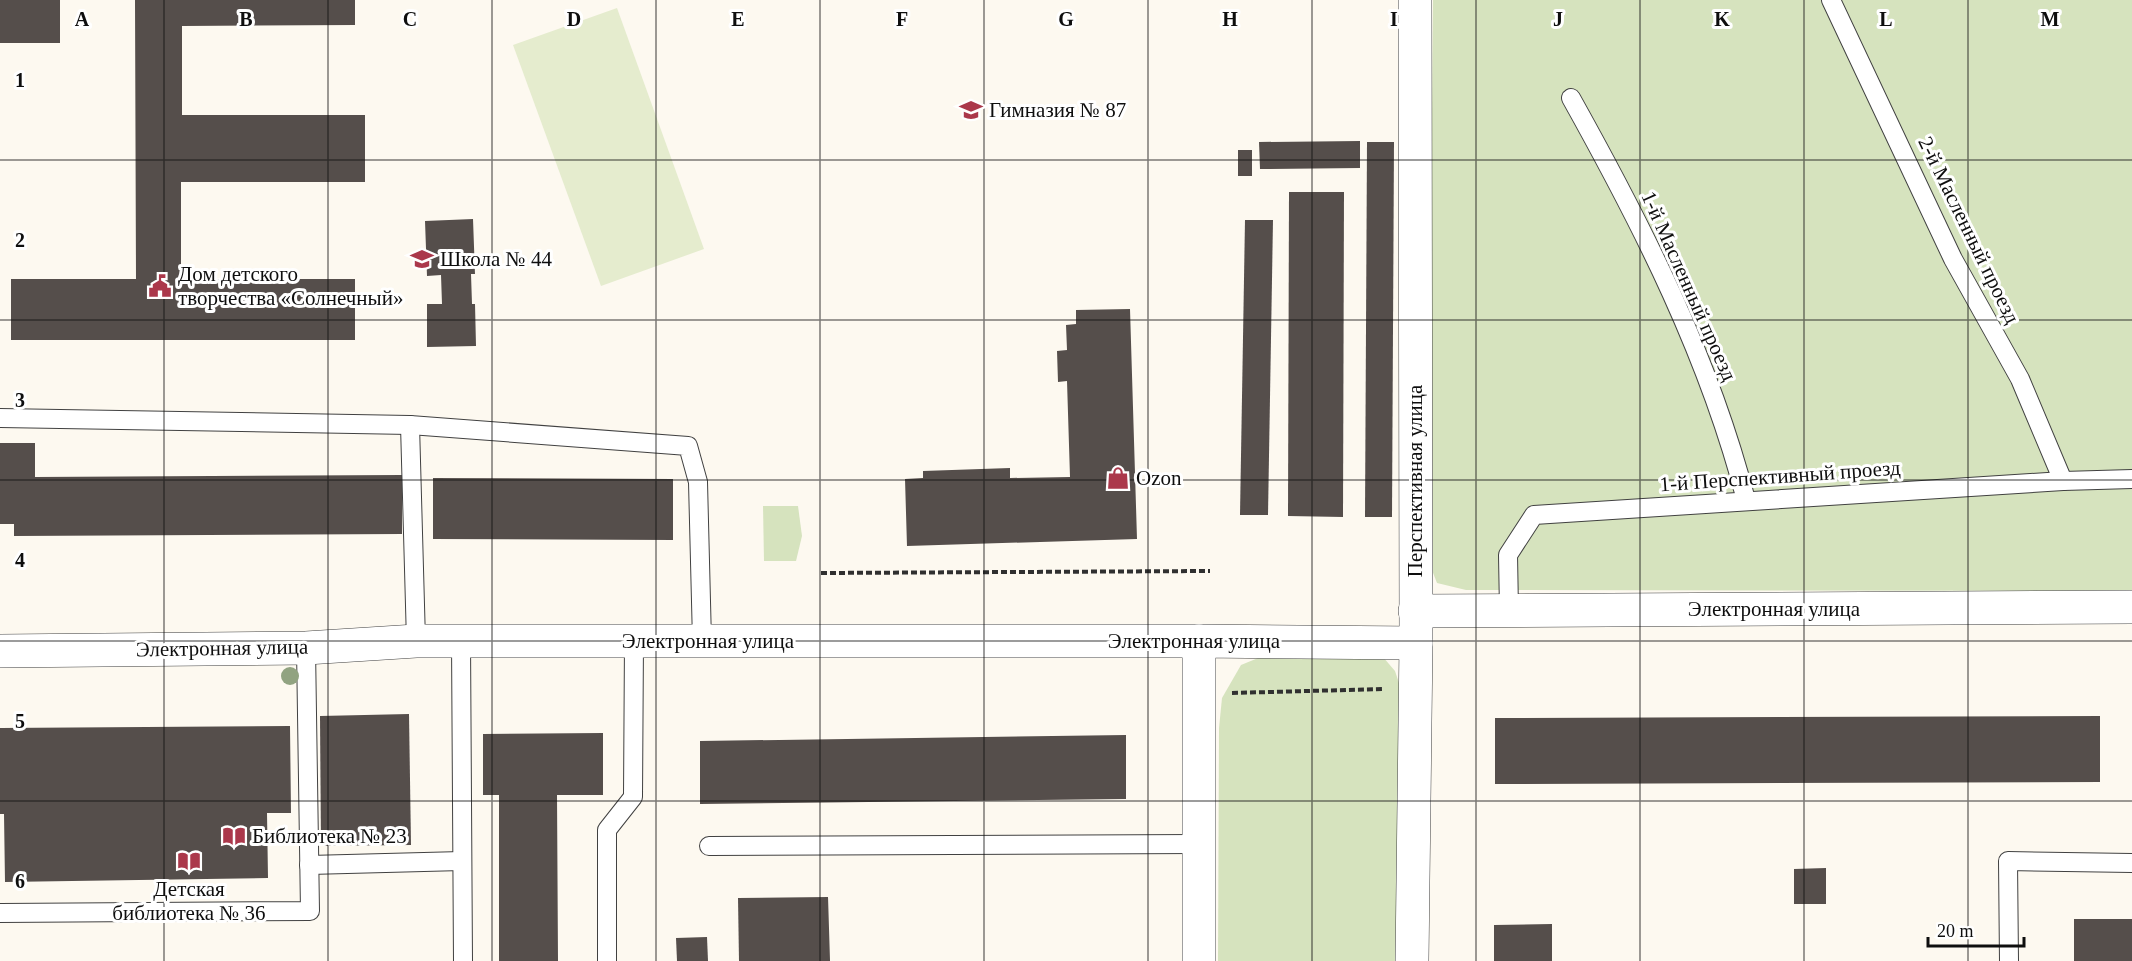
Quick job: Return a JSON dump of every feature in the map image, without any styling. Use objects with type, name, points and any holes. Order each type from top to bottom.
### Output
[{"type":"street","name":"Перспективная улица","points":[[1412,961],[1416,627],[1415,0]]},
{"type":"street","name":"Электронная улица","points":[[0,651],[306,648],[416,641],[1198,641],[1416,627],[1509,610],[2132,607]]},
{"type":"street","points":[[1198,641],[1199,961]]},
{"type":"lane","name":"2-й Масленный проезд","points":[[1831,0],[1953,259],[2020,379],[2062,480]]},
{"type":"lane","name":"1-й Масленный проезд","points":[[1571,98],[1624,192],[1689,330],[1731,442],[1746,500]]},
{"type":"lane","points":[[0,418],[410,425],[688,446],[698,482],[702,641]]},
{"type":"lane","points":[[410,425],[416,641]]},
{"type":"lane","name":"1-й Перспективный проезд","points":[[1509,610],[1508,555],[1534,515],[2062,480],[2132,479]]},
{"type":"lane","points":[[461,641],[463,961]]},
{"type":"lane","points":[[607,961],[607,830],[633,797],[634,641]]},
{"type":"lane","points":[[0,913],[310,910],[306,648]]},
{"type":"lane","points":[[709,846],[1199,844]]},
{"type":"lane","points":[[309,865],[462,861]]},
{"type":"lane","points":[[2009,961],[2008,861],[2132,863]]},
{"type":"path","points":[[821,573],[1210,571]]},
{"type":"path","points":[[1227,693],[1384,689]]},
{"type":"green space","points":[[1433,0],[2132,0],[2132,591],[1466,590],[1437,583],[1428,560]]},
{"type":"green space","points":[[617,8],[704,249],[601,286],[513,45]]},
{"type":"green space","points":[[763,506],[798,506],[802,536],[796,561],[764,561]]},
{"type":"green space","points":[[1263,656],[1383,657],[1395,671],[1400,686],[1400,961],[1218,961],[1219,728],[1222,698],[1241,665]]},
{"type":"building","points":[[0,0],[60,0],[60,43],[0,43]]},
{"type":"building","points":[[135,0],[355,0],[355,25],[182,26],[182,115],[365,115],[365,182],[181,182],[181,279],[355,279],[355,340],[11,340],[11,279],[136,279]]},
{"type":"building","points":[[1360,141],[1360,168],[1260,169],[1259,142]]},
{"type":"building","points":[[1367,142],[1394,142],[1392,517],[1365,517]]},
{"type":"building","points":[[1238,150],[1252,150],[1252,176],[1238,176]]},
{"type":"building","points":[[1289,192],[1344,192],[1343,517],[1288,516]]},
{"type":"building","points":[[473,219],[475,274],[471,274],[472,304],[475,304],[476,346],[427,347],[427,304],[442,304],[441,275],[427,276],[425,221]]},
{"type":"building","points":[[1245,220],[1273,220],[1268,515],[1240,515]]},
{"type":"building","points":[[1130,309],[1137,539],[907,546],[905,479],[923,478],[923,471],[1010,468],[1010,478],[1070,477],[1067,381],[1058,382],[1057,351],[1067,350],[1066,325],[1076,324],[1076,310]]},
{"type":"building","points":[[0,443],[35,443],[35,477],[402,475],[402,534],[14,536],[14,524],[0,524]]},
{"type":"building","points":[[433,478],[673,479],[673,540],[433,539]]},
{"type":"building","points":[[409,714],[411,845],[321,846],[320,716]]},
{"type":"building","points":[[2100,716],[2100,782],[1495,784],[1495,718]]},
{"type":"building","points":[[290,726],[291,813],[267,813],[268,878],[5,882],[4,814],[0,814],[0,728]]},
{"type":"building","points":[[603,733],[603,795],[557,795],[558,961],[499,961],[499,795],[483,795],[483,734]]},
{"type":"building","points":[[1126,735],[1126,799],[700,804],[700,741]]},
{"type":"building","points":[[1826,868],[1826,904],[1794,904],[1794,869]]},
{"type":"building","points":[[828,897],[830,961],[739,961],[738,898]]},
{"type":"building","points":[[2074,919],[2132,919],[2132,961],[2074,961]]},
{"type":"building","points":[[1552,924],[1552,961],[1494,961],[1494,925]]},
{"type":"building","points":[[707,937],[708,961],[677,961],[676,938]]},
{"type":"place","name":"Гимназия № 87","points":[[971,110]]},
{"type":"place","name":"Школа № 44","points":[[422,259]]},
{"type":"place","name":"Дом детского творчества «Солнечный»","points":[[160,286]]},
{"type":"place","name":"Ozon","points":[[1118,478]]},
{"type":"place","name":"Библиотека № 23","points":[[234,836]]},
{"type":"place","name":"Детская библиотека № 36","points":[[189,861]]}]
